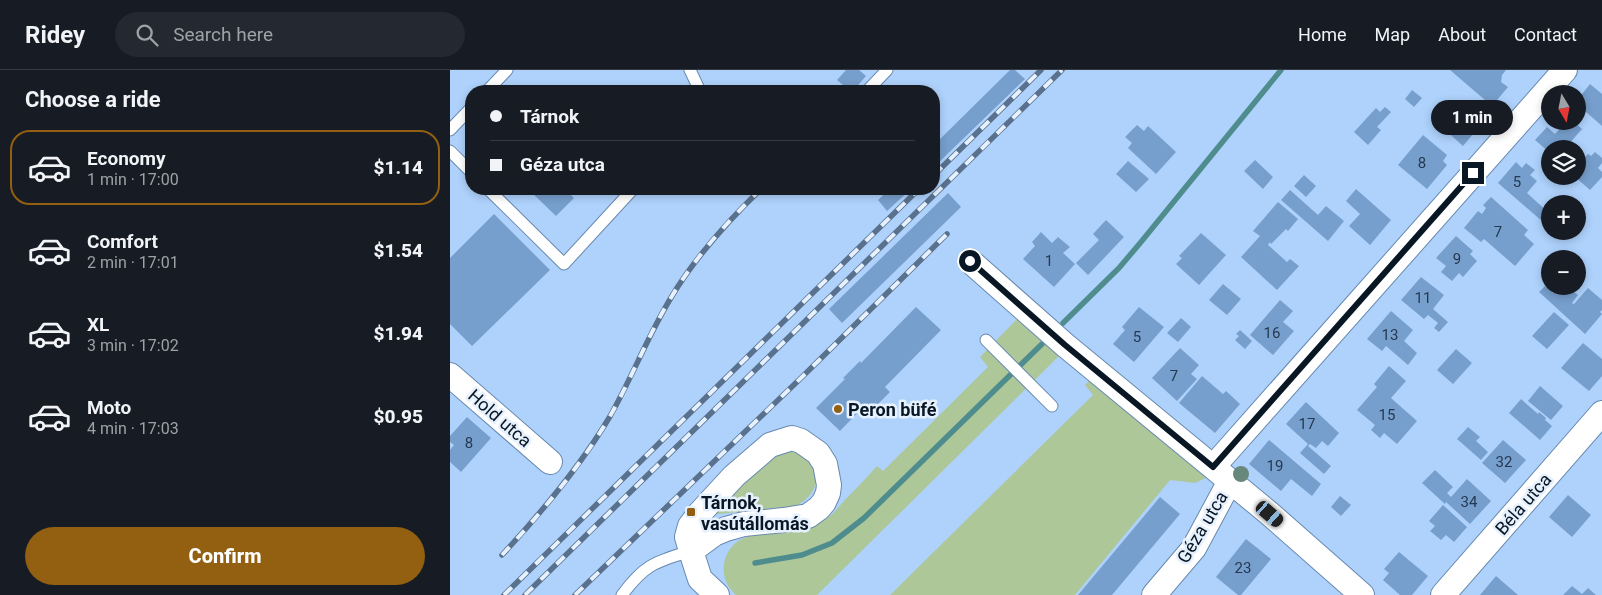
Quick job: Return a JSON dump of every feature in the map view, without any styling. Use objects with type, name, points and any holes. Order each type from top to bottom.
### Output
[{"type":"street","name":"Géza utca","points":[[1154,595],[1194,548],[1221,474],[1564,70]]},
{"type":"street","points":[[970,261],[1065,345],[1270,514],[1362,595]]},
{"type":"street","name":"Hold utca","points":[[450,375],[550,462]]},
{"type":"street","name":"Béla utca","points":[[1444,595],[1602,413]]},
{"type":"street","points":[[691,551],[714,534],[726,529],[744,524],[808,516],[819,508],[828,493],[829,485],[825,464],[818,453],[801,441],[792,438],[770,444],[734,476],[690,526],[687,537],[691,551],[700,579],[717,595]]},
{"type":"lane","points":[[493,85],[507,70]]},
{"type":"lane","points":[[690,70],[697,85]]},
{"type":"lane","points":[[873,85],[887,70]]},
{"type":"lane","points":[[450,130],[465,114]]},
{"type":"lane","points":[[450,151],[465,166]]},
{"type":"lane","points":[[494,195],[564,264],[627,195]]},
{"type":"lane","points":[[986,340],[1052,406]]},
{"type":"lane","points":[[622,595],[635,578],[656,562],[691,551]]},
{"type":"green space","points":[[1020,316],[1059,353],[1059,356],[817,595],[736,595],[733,592],[726,581],[724,564],[728,552],[735,544],[743,538],[754,535],[798,530],[812,526],[829,517],[877,466],[883,471],[988,367],[980,357]]},
{"type":"green space","points":[[1091,379],[1206,478],[1195,483],[1170,480],[1075,595],[890,595],[1093,395],[1085,385]]},
{"type":"green space","points":[[793,449],[806,456],[816,477],[816,483],[811,494],[802,503],[796,506],[709,515],[769,455]]},
{"type":"building","points":[[846,70],[859,70],[866,76],[858,85],[843,85],[837,80]]},
{"type":"building","points":[[1010,70],[1015,70],[1025,79],[940,161],[940,139]]},
{"type":"building","points":[[1450,70],[1506,70],[1502,75],[1501,82],[1508,87],[1492,106]]},
{"type":"building","points":[[1590,84],[1602,94],[1602,126],[1586,112],[1586,89]]},
{"type":"building","points":[[1412,90],[1422,98],[1414,107],[1405,99]]},
{"type":"building","points":[[1449,100],[1479,127],[1463,146],[1432,118]]},
{"type":"building","points":[[1385,107],[1391,112],[1377,127],[1381,130],[1368,145],[1354,132],[1376,108],[1380,112]]},
{"type":"building","points":[[1137,125],[1144,131],[1148,126],[1176,152],[1156,174],[1128,148],[1132,143],[1125,137]]},
{"type":"building","points":[[1544,130],[1550,130],[1555,134],[1559,130],[1581,130],[1572,140],[1541,140],[1541,145],[1535,140]]},
{"type":"building","points":[[1423,135],[1447,155],[1443,161],[1447,165],[1427,189],[1398,165]]},
{"type":"building","points":[[1595,152],[1602,158],[1602,163],[1598,168],[1602,172],[1602,177],[1590,190],[1584,185],[1586,185],[1586,156],[1588,154],[1591,156]]},
{"type":"building","points":[[1255,160],[1273,177],[1263,189],[1244,171]]},
{"type":"building","points":[[1128,161],[1149,179],[1136,192],[1116,174]]},
{"type":"building","points":[[1516,162],[1522,168],[1526,163],[1535,170],[1530,175],[1537,181],[1527,193],[1541,206],[1541,220],[1498,183]]},
{"type":"building","points":[[1304,175],[1316,186],[1306,197],[1294,186]]},
{"type":"building","points":[[1356,189],[1391,220],[1370,245],[1349,226],[1360,214],[1346,201]]},
{"type":"building","points":[[1290,190],[1318,215],[1326,206],[1344,221],[1328,241],[1281,200]]},
{"type":"building","points":[[948,193],[961,207],[842,323],[829,309]]},
{"type":"building","points":[[534,195],[571,195],[574,198],[556,216]]},
{"type":"building","points":[[883,195],[904,195],[887,211],[878,200]]},
{"type":"building","points":[[1491,197],[1528,230],[1524,235],[1534,244],[1515,266],[1484,239],[1481,242],[1464,228],[1478,211],[1482,214],[1486,208],[1483,205]]},
{"type":"building","points":[[1278,202],[1298,219],[1288,231],[1286,229],[1268,245],[1287,262],[1290,259],[1299,266],[1277,290],[1241,257],[1260,236],[1253,231]]},
{"type":"building","points":[[494,214],[550,270],[472,346],[450,324],[450,258]]},
{"type":"building","points":[[1106,220],[1124,237],[1088,275],[1076,263],[1099,240],[1093,234]]},
{"type":"building","points":[[1041,232],[1052,243],[1058,237],[1070,247],[1063,253],[1075,264],[1054,287],[1023,259],[1035,246],[1032,242]]},
{"type":"building","points":[[1201,233],[1226,255],[1199,285],[1176,264],[1182,258],[1179,256]]},
{"type":"building","points":[[1456,236],[1473,251],[1470,254],[1477,261],[1463,277],[1459,273],[1452,281],[1441,272],[1446,266],[1436,258]]},
{"type":"building","points":[[1421,277],[1444,295],[1433,309],[1448,322],[1439,332],[1434,328],[1438,323],[1428,315],[1424,319],[1401,300]]},
{"type":"building","points":[[1223,284],[1241,299],[1227,315],[1209,300]]},
{"type":"building","points":[[1588,288],[1602,300],[1602,310],[1600,312],[1602,314],[1585,334],[1542,295],[1578,295],[1572,303],[1574,304],[1582,295],[1586,295]]},
{"type":"building","points":[[1280,300],[1293,311],[1283,322],[1294,331],[1273,355],[1250,335]]},
{"type":"building","points":[[916,307],[941,330],[885,387],[890,392],[873,409],[867,403],[840,431],[816,408],[845,379],[843,378],[860,361],[861,363]]},
{"type":"building","points":[[1139,307],[1164,327],[1134,362],[1113,344],[1125,330],[1122,327]]},
{"type":"building","points":[[1391,311],[1413,330],[1404,341],[1417,353],[1408,365],[1386,346],[1382,351],[1367,339]]},
{"type":"building","points":[[1554,312],[1569,325],[1547,349],[1532,336]]},
{"type":"building","points":[[1181,318],[1191,327],[1178,342],[1167,333]]},
{"type":"building","points":[[1240,330],[1252,341],[1245,349],[1235,340],[1239,336],[1236,334]]},
{"type":"building","points":[[1583,343],[1602,359],[1602,376],[1589,391],[1561,368]]},
{"type":"building","points":[[1180,348],[1199,365],[1191,374],[1197,379],[1177,401],[1152,378]]},
{"type":"building","points":[[1456,349],[1472,363],[1453,384],[1437,370]]},
{"type":"building","points":[[1389,366],[1406,381],[1391,398],[1417,421],[1397,444],[1384,433],[1380,438],[1371,430],[1375,425],[1357,410],[1377,387],[1374,384]]},
{"type":"building","points":[[1202,376],[1223,394],[1226,391],[1240,404],[1215,433],[1179,403]]},
{"type":"building","points":[[1540,386],[1563,406],[1551,420],[1528,401]]},
{"type":"building","points":[[1521,399],[1538,414],[1539,412],[1546,418],[1545,420],[1552,426],[1540,440],[1509,413]]},
{"type":"building","points":[[1306,402],[1339,433],[1328,446],[1322,441],[1316,448],[1310,444],[1308,446],[1331,466],[1324,474],[1300,453],[1308,444],[1286,424]]},
{"type":"building","points":[[467,417],[491,438],[461,472],[450,462],[450,450],[454,445],[450,442],[450,436]]},
{"type":"building","points":[[1468,427],[1480,437],[1476,441],[1488,452],[1481,460],[1457,439]]},
{"type":"building","points":[[1269,440],[1321,484],[1312,496],[1291,479],[1281,491],[1249,464]]},
{"type":"building","points":[[1503,440],[1526,460],[1505,483],[1482,463]]},
{"type":"building","points":[[1435,470],[1453,487],[1447,493],[1451,497],[1467,479],[1491,501],[1470,524],[1422,483]]},
{"type":"building","points":[[1568,495],[1591,515],[1572,537],[1549,517]]},
{"type":"building","points":[[1340,496],[1351,505],[1341,516],[1331,507]]},
{"type":"building","points":[[1160,497],[1180,514],[1112,595],[1078,595]]},
{"type":"building","points":[[1443,505],[1467,527],[1454,542],[1446,535],[1441,540],[1430,531],[1435,526],[1429,521]]},
{"type":"building","points":[[1246,539],[1271,559],[1241,595],[1238,595],[1216,577]]},
{"type":"building","points":[[1399,552],[1428,576],[1412,595],[1400,595],[1383,580],[1389,573],[1384,569]]},
{"type":"building","points":[[1496,576],[1518,595],[1480,595]]},
{"type":"building","points":[[1572,586],[1582,594],[1588,588],[1596,595],[1563,595]]},
{"type":"waterway","points":[[1063,323],[1119,268],[1281,70]]},
{"type":"waterway","points":[[755,563],[802,555],[832,543],[864,518],[1042,344]]},
{"type":"railway","points":[[940,169],[1041,70]]},
{"type":"railway","points":[[940,189],[1062,70]]},
{"type":"railway","points":[[502,555],[559,489],[609,418],[663,311],[681,281],[725,226],[755,195]]},
{"type":"railway","points":[[504,595],[913,195]]},
{"type":"railway","points":[[525,595],[934,195]]},
{"type":"railway","points":[[575,595],[801,378],[947,234]]},
{"type":"place","name":"Peron büfé","points":[[838,409]]},
{"type":"place","name":"Tárnok, vasútállomás","points":[[691,512]]},
{"type":"route","points":[[970,261],[1065,345],[1213,467],[1473,173]]}]
